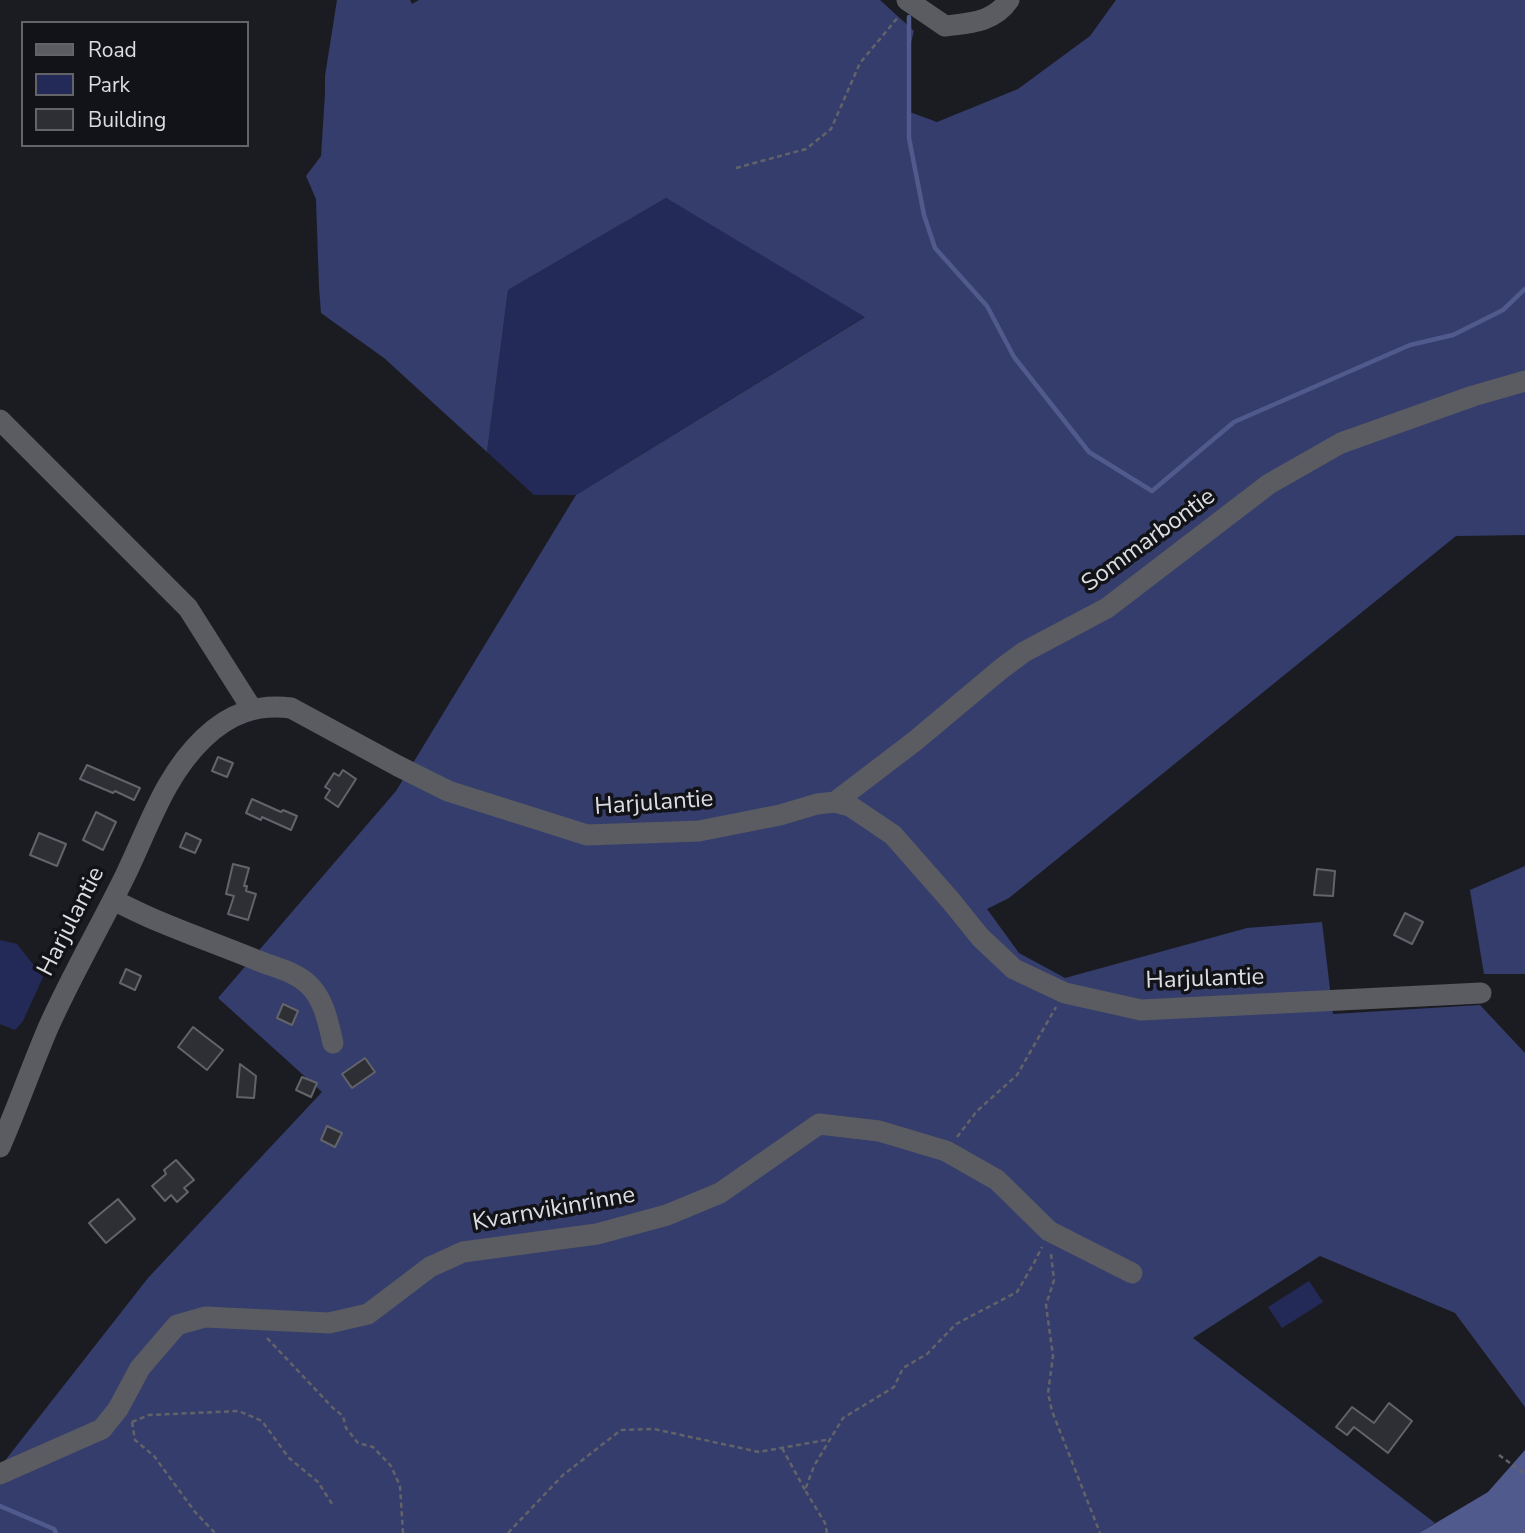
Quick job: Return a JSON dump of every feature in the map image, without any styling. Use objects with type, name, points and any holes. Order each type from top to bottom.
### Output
[{"type":"street","points":[[908,1],[945,26],[984,21],[1009,0]]},
{"type":"street","name":"Sommarbontie","points":[[835,802],[1024,652],[1107,608],[1269,484],[1295,468],[1362,434],[1525,381]]},
{"type":"street","points":[[0,420],[188,608],[252,709]]},
{"type":"street","name":"Harjulantie","points":[[0,1147],[48,1028],[113,900],[158,800],[180,764],[205,737],[224,722],[252,709],[273,706],[291,708],[448,791],[587,835],[699,831],[780,815],[817,804],[835,802],[850,806],[893,835],[980,937],[1014,970],[1065,993],[1141,1010],[1481,993]]},
{"type":"street","points":[[113,900],[158,921],[295,973],[310,985],[319,999],[327,1015],[333,1043]]},
{"type":"street","name":"Kvarnvikinrinne","points":[[0,1474],[102,1429],[118,1409],[140,1367],[177,1325],[205,1317],[329,1323],[368,1314],[430,1267],[463,1252],[597,1234],[667,1215],[720,1193],[819,1124],[879,1131],[946,1150],[997,1180],[1049,1231],[1132,1273]]},
{"type":"path","points":[[736,167],[806,149],[831,129],[860,63],[908,1]]},
{"type":"path","points":[[946,1150],[977,1111],[1017,1075],[1065,993]]},
{"type":"path","points":[[805,1490],[814,1466],[843,1418],[894,1387],[903,1368],[927,1354],[956,1324],[1017,1292],[1049,1231]]},
{"type":"path","points":[[1049,1231],[1054,1280],[1046,1305],[1053,1356],[1048,1393],[1052,1411],[1100,1533]]},
{"type":"path","points":[[248,1319],[343,1416],[346,1428],[358,1443],[373,1447],[391,1466],[400,1486],[403,1533]]},
{"type":"path","points":[[215,1533],[195,1512],[154,1456],[135,1440],[132,1422],[149,1415],[239,1410],[262,1421],[289,1458],[318,1482],[334,1507]]},
{"type":"path","points":[[508,1533],[563,1475],[621,1430],[654,1429],[759,1452],[831,1439]]},
{"type":"path","points":[[782,1448],[825,1523],[827,1533]]},
{"type":"path","points":[[1499,1455],[1525,1475]]},
{"type":"green space","points":[[666,198],[866,316],[576,495],[534,495],[487,452],[508,290]]},
{"type":"green space","points":[[0,940],[17,944],[43,977],[23,1021],[15,1030],[0,1024]]},
{"type":"green space","points":[[1309,1281],[1323,1302],[1282,1328],[1268,1307]]},
{"type":"shaded area","points":[[337,0],[410,0],[412,4],[419,0],[880,0],[914,31],[907,58],[907,111],[937,122],[1018,89],[1090,36],[1116,0],[1525,0],[1525,535],[1456,536],[1009,898],[987,909],[1019,953],[1065,978],[1247,928],[1322,922],[1333,1014],[1480,1005],[1525,1053],[1525,1407],[1455,1313],[1320,1256],[1193,1338],[1435,1523],[1419,1533],[0,1533],[0,1467],[148,1278],[322,1092],[218,998],[396,791],[576,495],[865,317],[666,198],[508,290],[487,452],[384,358],[321,313],[316,199],[306,176],[321,156],[325,76]]},
{"type":"shaded area","points":[[1525,866],[1525,974],[1484,974],[1470,890]]},
{"type":"shaded area","points":[[1525,1450],[1525,1533],[1419,1533],[1488,1492]]},
{"type":"building","points":[[218,757],[233,763],[227,777],[212,771]]},
{"type":"building","points":[[87,765],[140,788],[134,800],[80,779]]},
{"type":"building","points":[[343,770],[356,779],[338,807],[325,798],[330,790],[325,787],[334,773],[339,776]]},
{"type":"building","points":[[252,799],[297,816],[291,830],[246,813]]},
{"type":"building","points":[[96,812],[116,822],[103,850],[83,840]]},
{"type":"building","points":[[39,833],[66,844],[57,866],[30,855]]},
{"type":"building","points":[[186,833],[201,840],[195,853],[180,847]]},
{"type":"building","points":[[233,864],[249,868],[244,886],[247,886],[246,891],[256,894],[248,920],[228,914],[234,896],[226,894]]},
{"type":"building","points":[[1317,869],[1335,871],[1333,896],[1314,895]]},
{"type":"building","points":[[1405,913],[1423,922],[1412,944],[1394,935]]},
{"type":"building","points":[[126,969],[141,976],[135,990],[120,983]]},
{"type":"building","points":[[283,1004],[298,1011],[292,1025],[277,1018]]},
{"type":"building","points":[[193,1027],[223,1050],[207,1070],[178,1047]]},
{"type":"building","points":[[365,1058],[375,1072],[352,1088],[342,1074]]},
{"type":"building","points":[[240,1064],[256,1076],[254,1098],[237,1097]]},
{"type":"building","points":[[302,1077],[317,1083],[311,1097],[296,1090]]},
{"type":"building","points":[[327,1126],[342,1133],[335,1147],[321,1140]]},
{"type":"building","points":[[176,1160],[194,1180],[184,1188],[188,1192],[177,1202],[171,1195],[165,1201],[152,1186],[166,1174],[164,1170]]},
{"type":"building","points":[[118,1199],[135,1219],[106,1243],[89,1223]]},
{"type":"building","points":[[1389,1403],[1412,1421],[1388,1453],[1354,1427],[1347,1435],[1336,1427],[1352,1407],[1374,1423]]},
{"type":"waterway","points":[[909,17],[909,138],[924,215],[935,248],[987,306],[1014,357],[1089,452],[1152,491],[1234,422],[1410,345],[1453,335],[1503,310],[1525,289]]},
{"type":"waterway","points":[[0,1506],[54,1529],[56,1533]]}]
